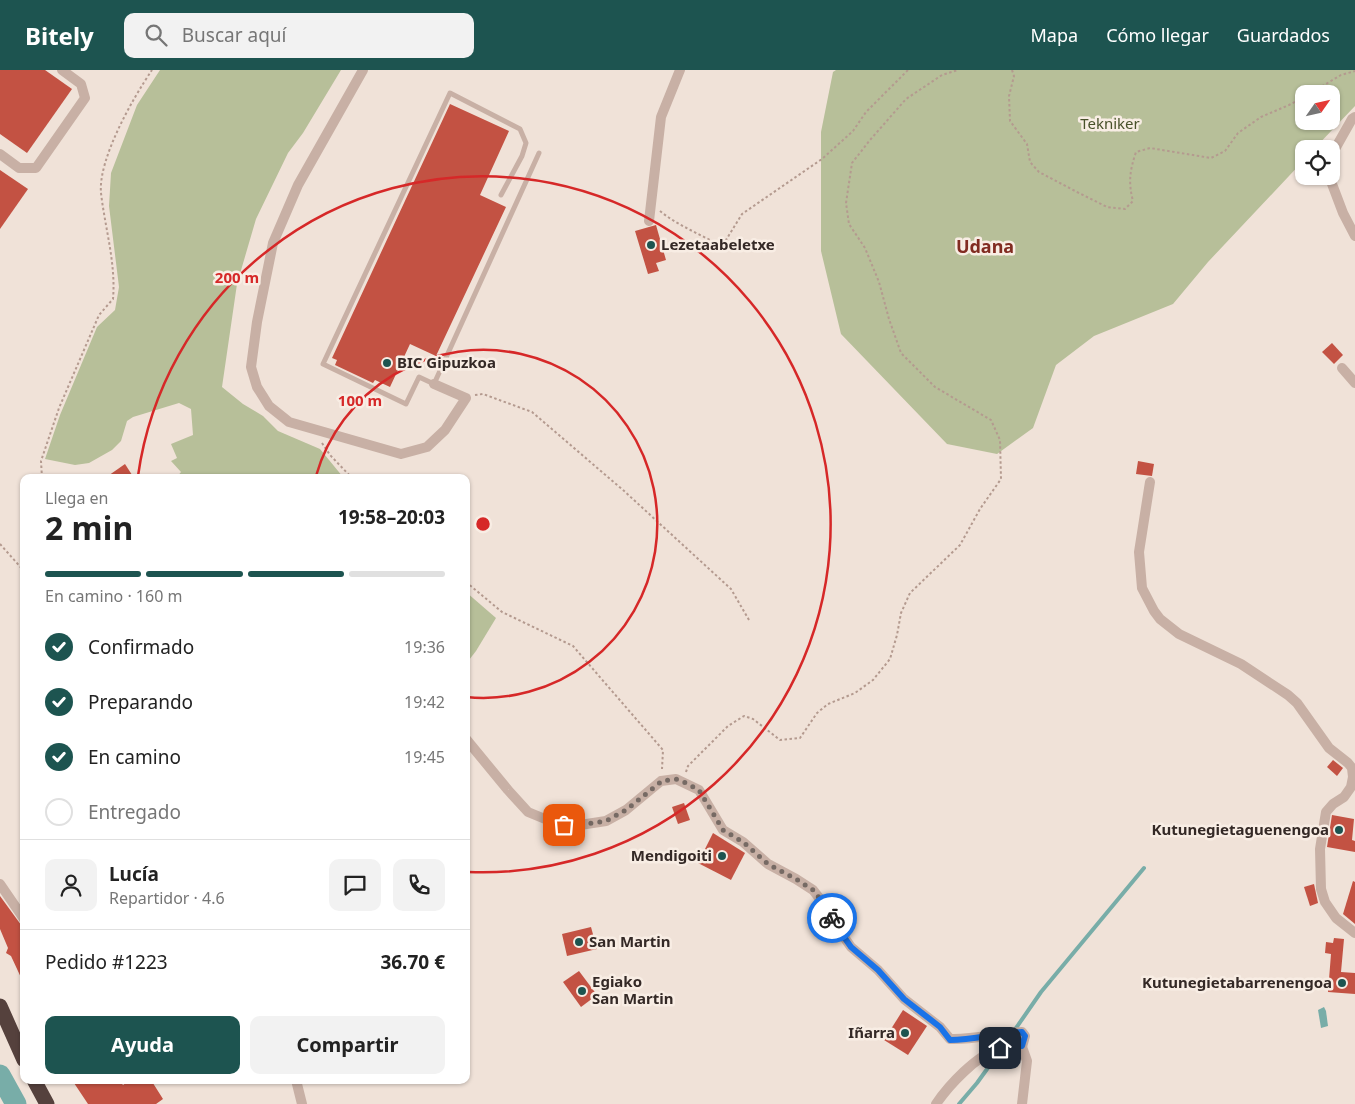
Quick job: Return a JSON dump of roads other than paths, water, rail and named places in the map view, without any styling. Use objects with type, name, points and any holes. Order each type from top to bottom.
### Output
[{"type":"highway","points":[[0,1006],[20,1051]]},
{"type":"highway","points":[[36,1084],[47,1104]]},
{"type":"street","points":[[0,154],[19,168],[36,168],[85,98],[81,84],[62,70]]},
{"type":"street","points":[[363,70],[298,185],[273,243],[254,340],[251,367],[256,387],[269,406],[289,422],[401,454],[427,447],[445,430],[466,398],[434,384]]},
{"type":"street","points":[[649,221],[661,117],[680,70]]},
{"type":"street","points":[[1340,140],[1355,117]]},
{"type":"street","points":[[1332,185],[1343,213],[1355,236]]},
{"type":"street","points":[[1342,368],[1355,383]]},
{"type":"street","points":[[1150,482],[1139,552],[1142,588],[1154,611],[1160,619],[1179,634],[1241,664],[1288,695],[1297,704],[1329,748],[1352,768],[1351,787],[1344,797],[1333,804],[1326,812],[1320,850],[1321,889],[1325,902],[1336,918],[1355,933]]},
{"type":"street","points":[[470,744],[528,812],[564,825],[580,825],[606,821],[626,810],[662,781],[676,779],[699,790],[723,830],[743,842],[768,864],[813,890],[827,908],[851,947],[878,970],[904,999],[940,1027],[950,1040],[967,1040],[1017,1032],[1025,1036],[1022,1046],[1027,1061],[1022,1104]]},
{"type":"street","points":[[0,884],[20,913]]},
{"type":"street","points":[[936,1104],[957,1078],[989,1053],[1000,1048],[1022,1046]]},
{"type":"street","points":[[297,1084],[302,1104]]},
{"type":"lane","points":[[501,195],[522,156],[526,143],[520,129],[450,93],[323,364],[406,404],[419,377],[434,384],[539,153]]},
{"type":"water","points":[[1324,1007],[1328,1026],[1321,1028],[1318,1010]]},
{"type":"waterway","points":[[1014,1031],[1041,992],[1144,868]]},
{"type":"waterway","points":[[959,1104],[995,1058]]},
{"type":"waterway","points":[[0,1075],[16,1104]]},
{"type":"place","name":"Lezetaabeletxe","points":[[651,245]]},
{"type":"place","name":"BIC Gipuzkoa","points":[[387,363]]},
{"type":"place","name":"Kutunegietaguenengoa","points":[[1339,830]]},
{"type":"place","name":"Mendigoiti","points":[[722,856]]},
{"type":"place","name":"San Martin","points":[[579,942]]},
{"type":"place","name":"Kutunegietabarrenengoa","points":[[1342,983]]},
{"type":"place","name":"Egiako San Martin","points":[[582,991]]},
{"type":"place","name":"Iñarra","points":[[905,1033]]},
{"type":"district","name":"Udana","points":[[985,247]]},
{"type":"park label","name":"Tekniker","points":[[1110,124]]}]
